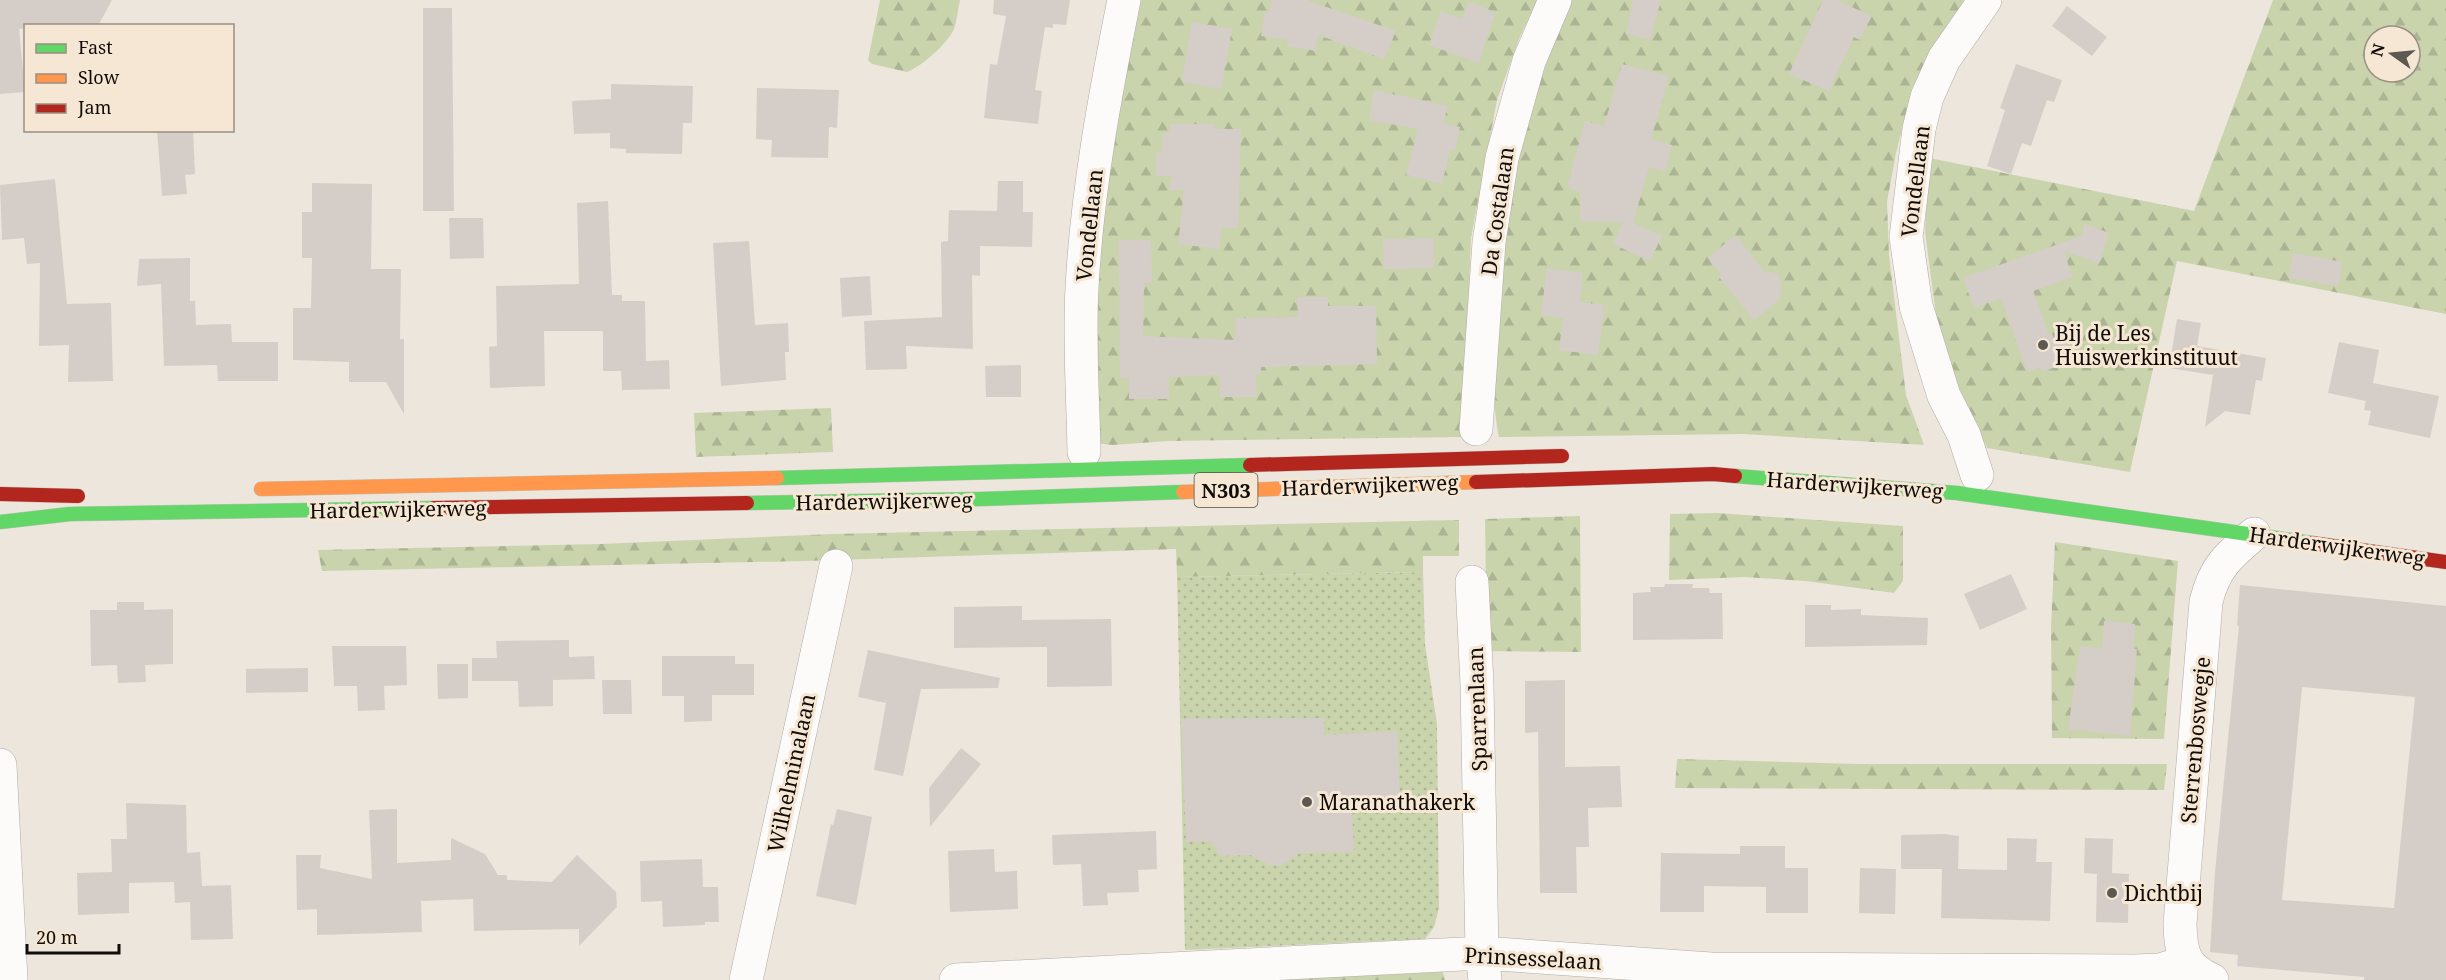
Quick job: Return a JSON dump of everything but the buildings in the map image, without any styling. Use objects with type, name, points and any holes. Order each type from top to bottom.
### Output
[{"type":"main road","name":"Harderwijkerweg","points":[[249,489],[1575,456]]},
{"type":"main road","name":"Harderwijkerweg","points":[[0,522],[70,514],[959,499],[1713,474],[1957,493],[2446,562]]},
{"type":"main road","points":[[0,494],[95,495]]},
{"type":"street","name":"Vondellaan","points":[[1084,452],[1082,289],[1090,198],[1102,114],[1124,0]]},
{"type":"street","name":"Da Costalaan","points":[[1476,429],[1489,242],[1502,158],[1529,61],[1555,0]]},
{"type":"street","name":"Vondellaan","points":[[1977,476],[1964,435],[1944,396],[1916,306],[1906,237],[1919,129],[1927,97],[1944,59],[1985,0]]},
{"type":"street","name":"Sterrenboswegje","points":[[2199,971],[2183,951],[2180,924],[2206,602],[2213,576],[2220,566],[2254,534]]},
{"type":"street","name":"Wilhelminalaan","points":[[746,980],[836,566]]},
{"type":"street","name":"Sparrenlaan","points":[[1472,582],[1484,966]]},
{"type":"street","points":[[0,765],[11,980]]},
{"type":"street","name":"Prinsesselaan","points":[[956,980],[1484,966],[2199,971]]},
{"type":"green space","points":[[880,0],[960,0],[951,35],[926,60],[907,72],[872,64],[868,60]]},
{"type":"green space","points":[[1137,0],[1537,0],[1519,39],[1497,100],[1471,238],[1463,437],[1168,441],[1112,445],[1096,443],[1092,285]]},
{"type":"green space","points":[[1569,0],[1964,0],[1913,86],[1896,153],[1887,202],[1889,255],[1906,395],[1924,445],[1743,434],[1499,437],[1494,376],[1509,205],[1526,126]]},
{"type":"green space","points":[[2273,0],[2446,0],[2446,314],[2177,261],[2130,472],[1987,448],[1940,346],[1925,232],[1929,158],[2194,211]]},
{"type":"green space","points":[[831,408],[833,452],[696,457],[694,413]]},
{"type":"green space","points":[[1717,513],[1903,526],[1903,581],[1894,593],[1806,581],[1744,577],[1669,580],[1670,514]]},
{"type":"green space","points":[[1580,516],[1581,652],[1487,651],[1485,519]]},
{"type":"green space","points":[[1459,520],[1459,556],[1423,556],[1423,572],[1177,577],[1176,549],[805,561],[322,571],[318,550],[600,544],[833,534]]},
{"type":"green space","points":[[2055,542],[2178,561],[2164,739],[2052,738],[2051,627]]},
{"type":"green space","points":[[1423,572],[1425,644],[1437,724],[1439,908],[1434,927],[1425,939],[1185,950],[1177,577]]},
{"type":"green space","points":[[1677,759],[1858,764],[2167,764],[2164,790],[1675,788]]},
{"type":"green space","points":[[1443,972],[1445,980],[1269,980]]},
{"type":"traffic: fast","points":[[777,478],[1250,465]]},
{"type":"traffic: fast","points":[[1735,476],[1957,493],[2312,543]]},
{"type":"traffic: fast","points":[[747,503],[981,499],[1183,492]]},
{"type":"traffic: fast","points":[[0,522],[70,514],[434,508]]},
{"type":"traffic: slow","points":[[261,489],[777,478]]},
{"type":"traffic: slow","points":[[1183,492],[1476,482]]},
{"type":"traffic: jam","points":[[1250,465],[1562,456]]},
{"type":"traffic: jam","points":[[1476,482],[1713,474],[1735,476]]},
{"type":"traffic: jam","points":[[0,494],[78,496]]},
{"type":"traffic: jam","points":[[434,508],[747,503]]},
{"type":"traffic: jam","points":[[2312,543],[2446,562]]},
{"type":"place","name":"Bij de Les Huiswerkinstituut","points":[[2043,345]]},
{"type":"place","name":"Maranathakerk","points":[[1307,802]]},
{"type":"place","name":"Dichtbij","points":[[2112,893]]}]
